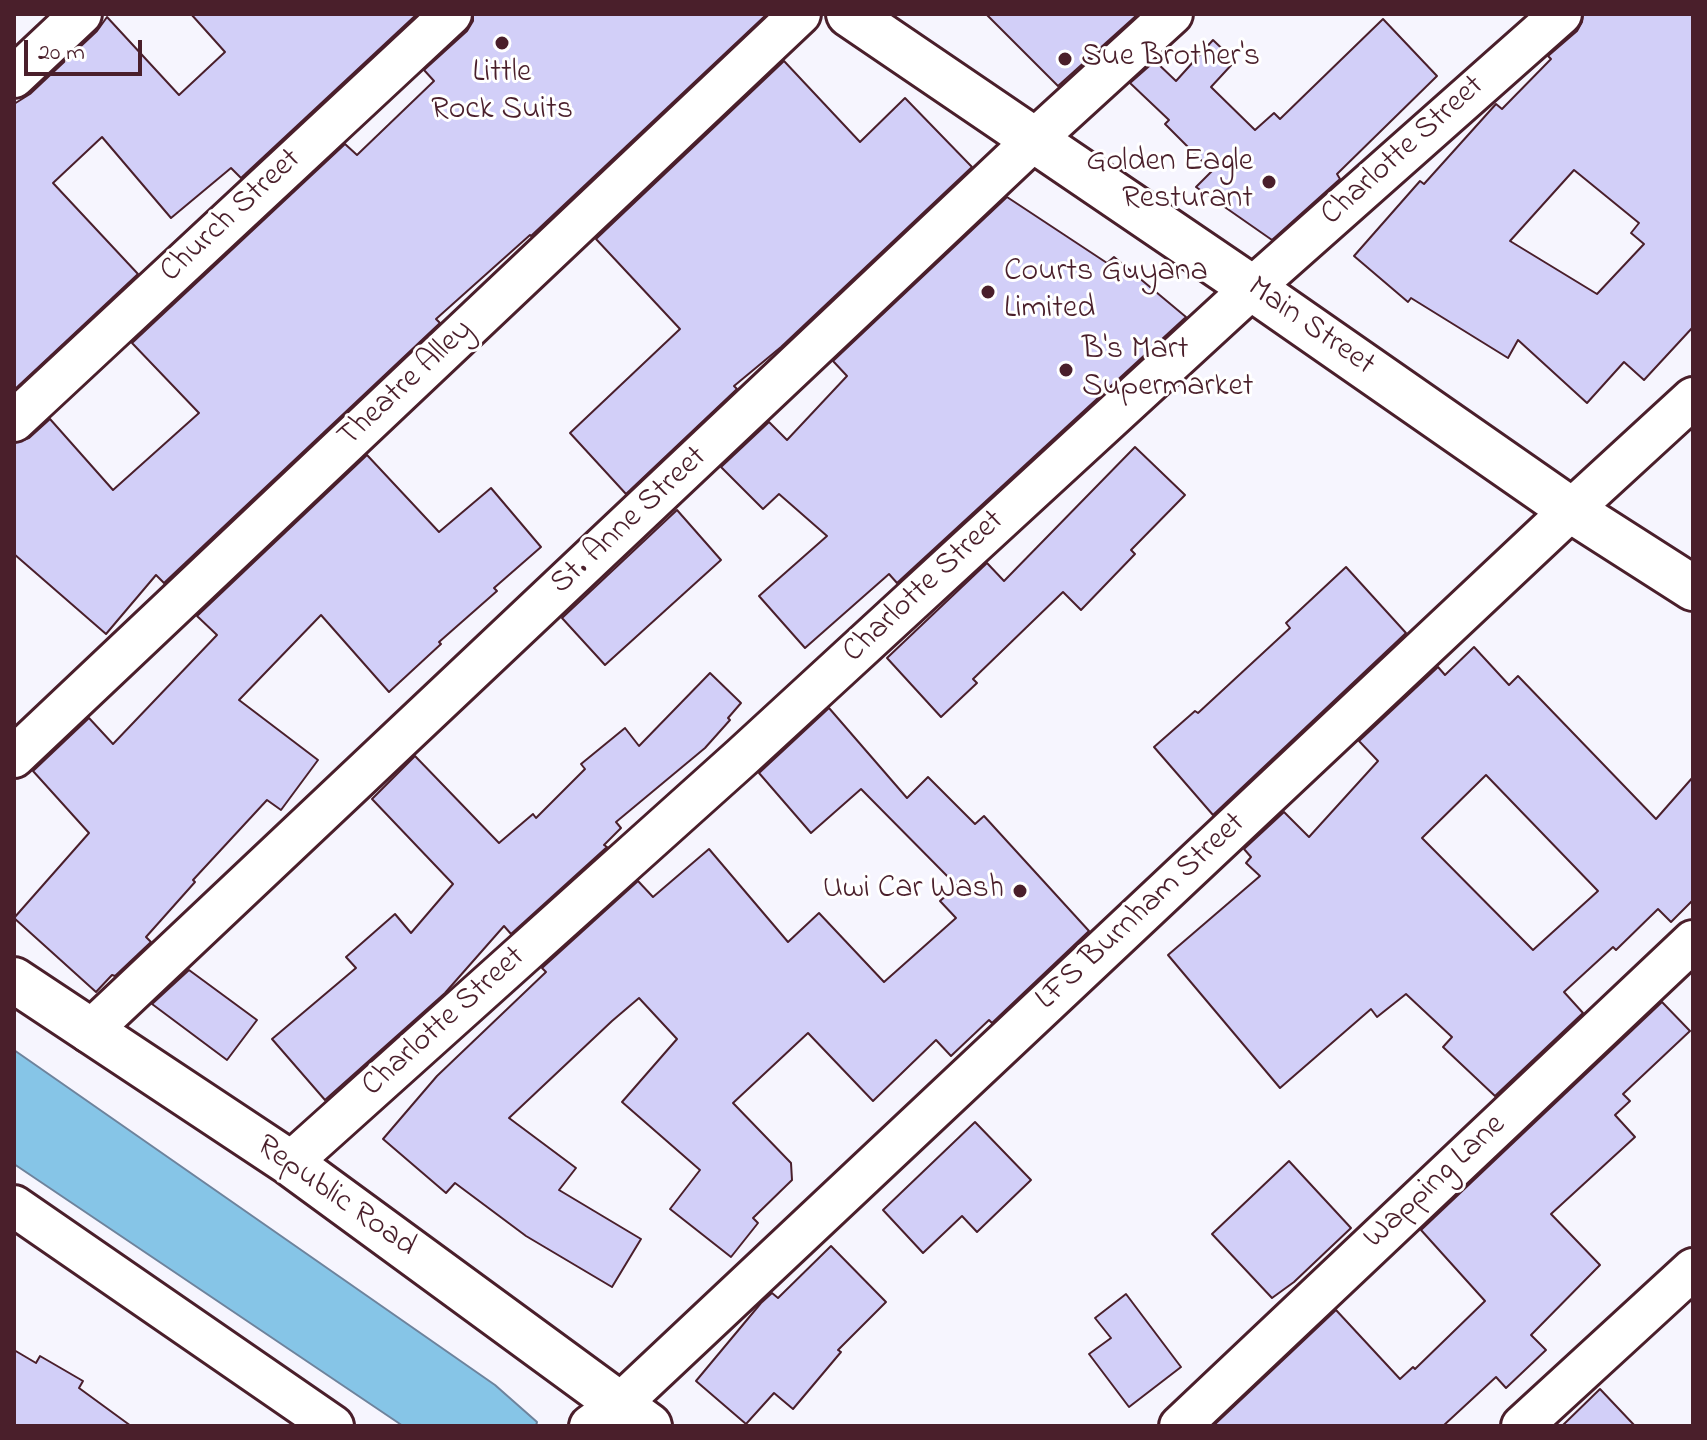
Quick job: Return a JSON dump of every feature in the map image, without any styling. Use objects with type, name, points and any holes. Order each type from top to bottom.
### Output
[{"type":"street","points":[[14,77],[81,14]]},
{"type":"street","name":"Church Street","points":[[14,421],[451,14]]},
{"type":"street","name":"Theatre Alley","points":[[14,757],[800,14]]},
{"type":"street","name":"Main Street","points":[[849,14],[1571,510],[1693,588]]},
{"type":"street","name":"St. Anne Street","points":[[89,1032],[1034,140],[1172,14]]},
{"type":"street","name":"Charlotte Street","points":[[290,1163],[742,757],[1252,288],[1561,14]]},
{"type":"street","name":"LFS Burnham Street","points":[[620,1419],[1571,510],[1693,398]]},
{"type":"street","name":"Wapping Lane","points":[[1180,1426],[1693,941]]},
{"type":"street","name":"Republic Road","points":[[14,980],[290,1163],[620,1419]]},
{"type":"street","points":[[14,1206],[333,1426]]},
{"type":"street","points":[[1522,1426],[1693,1269]]},
{"type":"water","points":[[14,1050],[495,1385],[537,1422],[536,1426],[403,1426],[14,1164]]},
{"type":"building","points":[[191,14],[417,14],[241,178],[231,168],[171,218],[102,137],[53,183],[138,274],[14,390],[14,104],[30,94],[97,31],[107,17],[179,95],[225,52]]},
{"type":"building","points":[[473,14],[767,14],[531,236],[436,319],[440,323],[164,583],[156,575],[106,634],[14,554],[14,443],[29,438],[50,419],[113,490],[199,413],[132,343],[345,144],[357,155],[434,81],[424,70],[467,31]]},
{"type":"building","name":"Sue Brother's","points":[[986,14],[1138,14],[1058,86]]},
{"type":"building","points":[[1583,14],[1693,14],[1693,327],[1644,380],[1624,362],[1587,403],[1518,340],[1508,358],[1411,298],[1408,302],[1354,256],[1420,181],[1424,184],[1496,104],[1502,109],[1551,59],[1548,56],[1577,31]],"holes":[[[1574,170],[1639,223],[1631,233],[1644,244],[1597,294],[1510,241]]]},
{"type":"building","points":[[1383,19],[1437,76],[1337,174],[1340,179],[1272,240],[1196,187],[1212,171],[1165,124],[1169,120],[1130,83],[1155,61],[1176,81],[1213,40],[1235,61],[1211,87],[1255,130],[1274,113],[1280,119]]},
{"type":"building","points":[[784,61],[860,142],[905,98],[972,167],[781,347],[734,386],[737,389],[626,494],[570,433],[680,329],[596,239]]},
{"type":"building","points":[[1007,197],[1107,263],[1114,257],[1186,317],[897,583],[889,574],[805,648],[759,596],[827,536],[779,494],[763,509],[721,467],[769,422],[787,440],[847,376],[833,361]]},
{"type":"building","points":[[1135,447],[1185,495],[1131,550],[1135,554],[1081,610],[1063,592],[973,679],[977,683],[941,717],[887,658],[987,563],[1004,581]]},
{"type":"building","points":[[367,455],[439,532],[491,488],[541,547],[494,588],[497,591],[389,692],[321,615],[239,700],[318,760],[281,810],[267,800],[193,880],[195,882],[146,937],[151,942],[96,992],[14,918],[89,833],[33,771],[89,718],[113,744],[217,635],[197,616]]},
{"type":"building","points":[[677,510],[721,560],[605,665],[562,618]]},
{"type":"building","points":[[1346,567],[1406,633],[1213,815],[1154,747],[1195,711],[1198,713],[1290,628],[1286,623]]},
{"type":"building","points":[[1474,647],[1509,685],[1518,676],[1656,819],[1693,777],[1693,900],[1671,922],[1658,909],[1616,950],[1613,947],[1564,992],[1583,1013],[1495,1096],[1443,1047],[1452,1037],[1406,994],[1377,1017],[1371,1009],[1280,1088],[1168,955],[1260,876],[1246,863],[1251,857],[1244,849],[1284,812],[1309,837],[1378,761],[1359,741],[1438,667],[1445,675]],"holes":[[[1486,775],[1598,891],[1533,950],[1422,838]]]},
{"type":"building","points":[[710,673],[741,703],[705,748],[616,822],[621,828],[604,845],[607,847],[511,934],[504,926],[445,993],[325,1100],[272,1039],[356,968],[346,957],[395,914],[411,933],[453,884],[372,799],[415,756],[499,843],[533,814],[536,818],[585,769],[581,764],[625,728],[639,746]]},
{"type":"building","points":[[829,708],[907,798],[928,777],[975,824],[984,816],[1089,931],[992,1023],[989,1020],[951,1056],[936,1040],[873,1101],[808,1033],[733,1103],[791,1163],[792,1180],[753,1218],[758,1223],[731,1257],[670,1209],[700,1170],[622,1102],[677,1039],[639,998],[509,1118],[576,1168],[559,1190],[641,1239],[612,1287],[526,1236],[455,1183],[446,1193],[383,1139],[437,1076],[546,972],[542,968],[638,881],[653,897],[709,849],[788,942],[819,913],[884,982],[956,918],[940,901],[957,886],[861,789],[811,833],[759,773]]},
{"type":"building","points":[[189,970],[257,1020],[227,1060],[152,1004]]},
{"type":"building","points":[[1662,1002],[1690,1031],[1623,1094],[1630,1101],[1615,1115],[1635,1137],[1551,1214],[1600,1265],[1531,1335],[1546,1350],[1506,1388],[1496,1377],[1443,1426],[1213,1426],[1336,1310],[1400,1379],[1413,1367],[1415,1369],[1485,1301],[1421,1230]]},
{"type":"building","points":[[975,1122],[1031,1180],[977,1232],[962,1216],[923,1253],[883,1210]]},
{"type":"building","points":[[1289,1161],[1351,1228],[1294,1282],[1272,1298],[1212,1234]]},
{"type":"building","points":[[831,1246],[886,1302],[838,1350],[841,1352],[793,1409],[774,1393],[746,1424],[696,1381],[761,1303],[772,1293],[778,1298]]},
{"type":"building","points":[[1126,1294],[1181,1367],[1129,1407],[1089,1354],[1111,1338],[1095,1318]]},
{"type":"building","points":[[14,1350],[36,1363],[40,1356],[83,1381],[79,1388],[131,1426],[14,1426]]},
{"type":"building","points":[[1600,1389],[1635,1426],[1562,1426]]},
{"type":"place","name":"Little Rock Suits","points":[[502,43]]},
{"type":"place","name":"Sue Brother's","points":[[1065,59]]},
{"type":"place","name":"Golden Eagle Resturant","points":[[1269,182]]},
{"type":"place","name":"Courts Guyana Limited","points":[[988,292]]},
{"type":"place","name":"B's Mart Supermarket","points":[[1066,370]]},
{"type":"place","name":"Uwi Car Wash","points":[[1020,891]]}]
